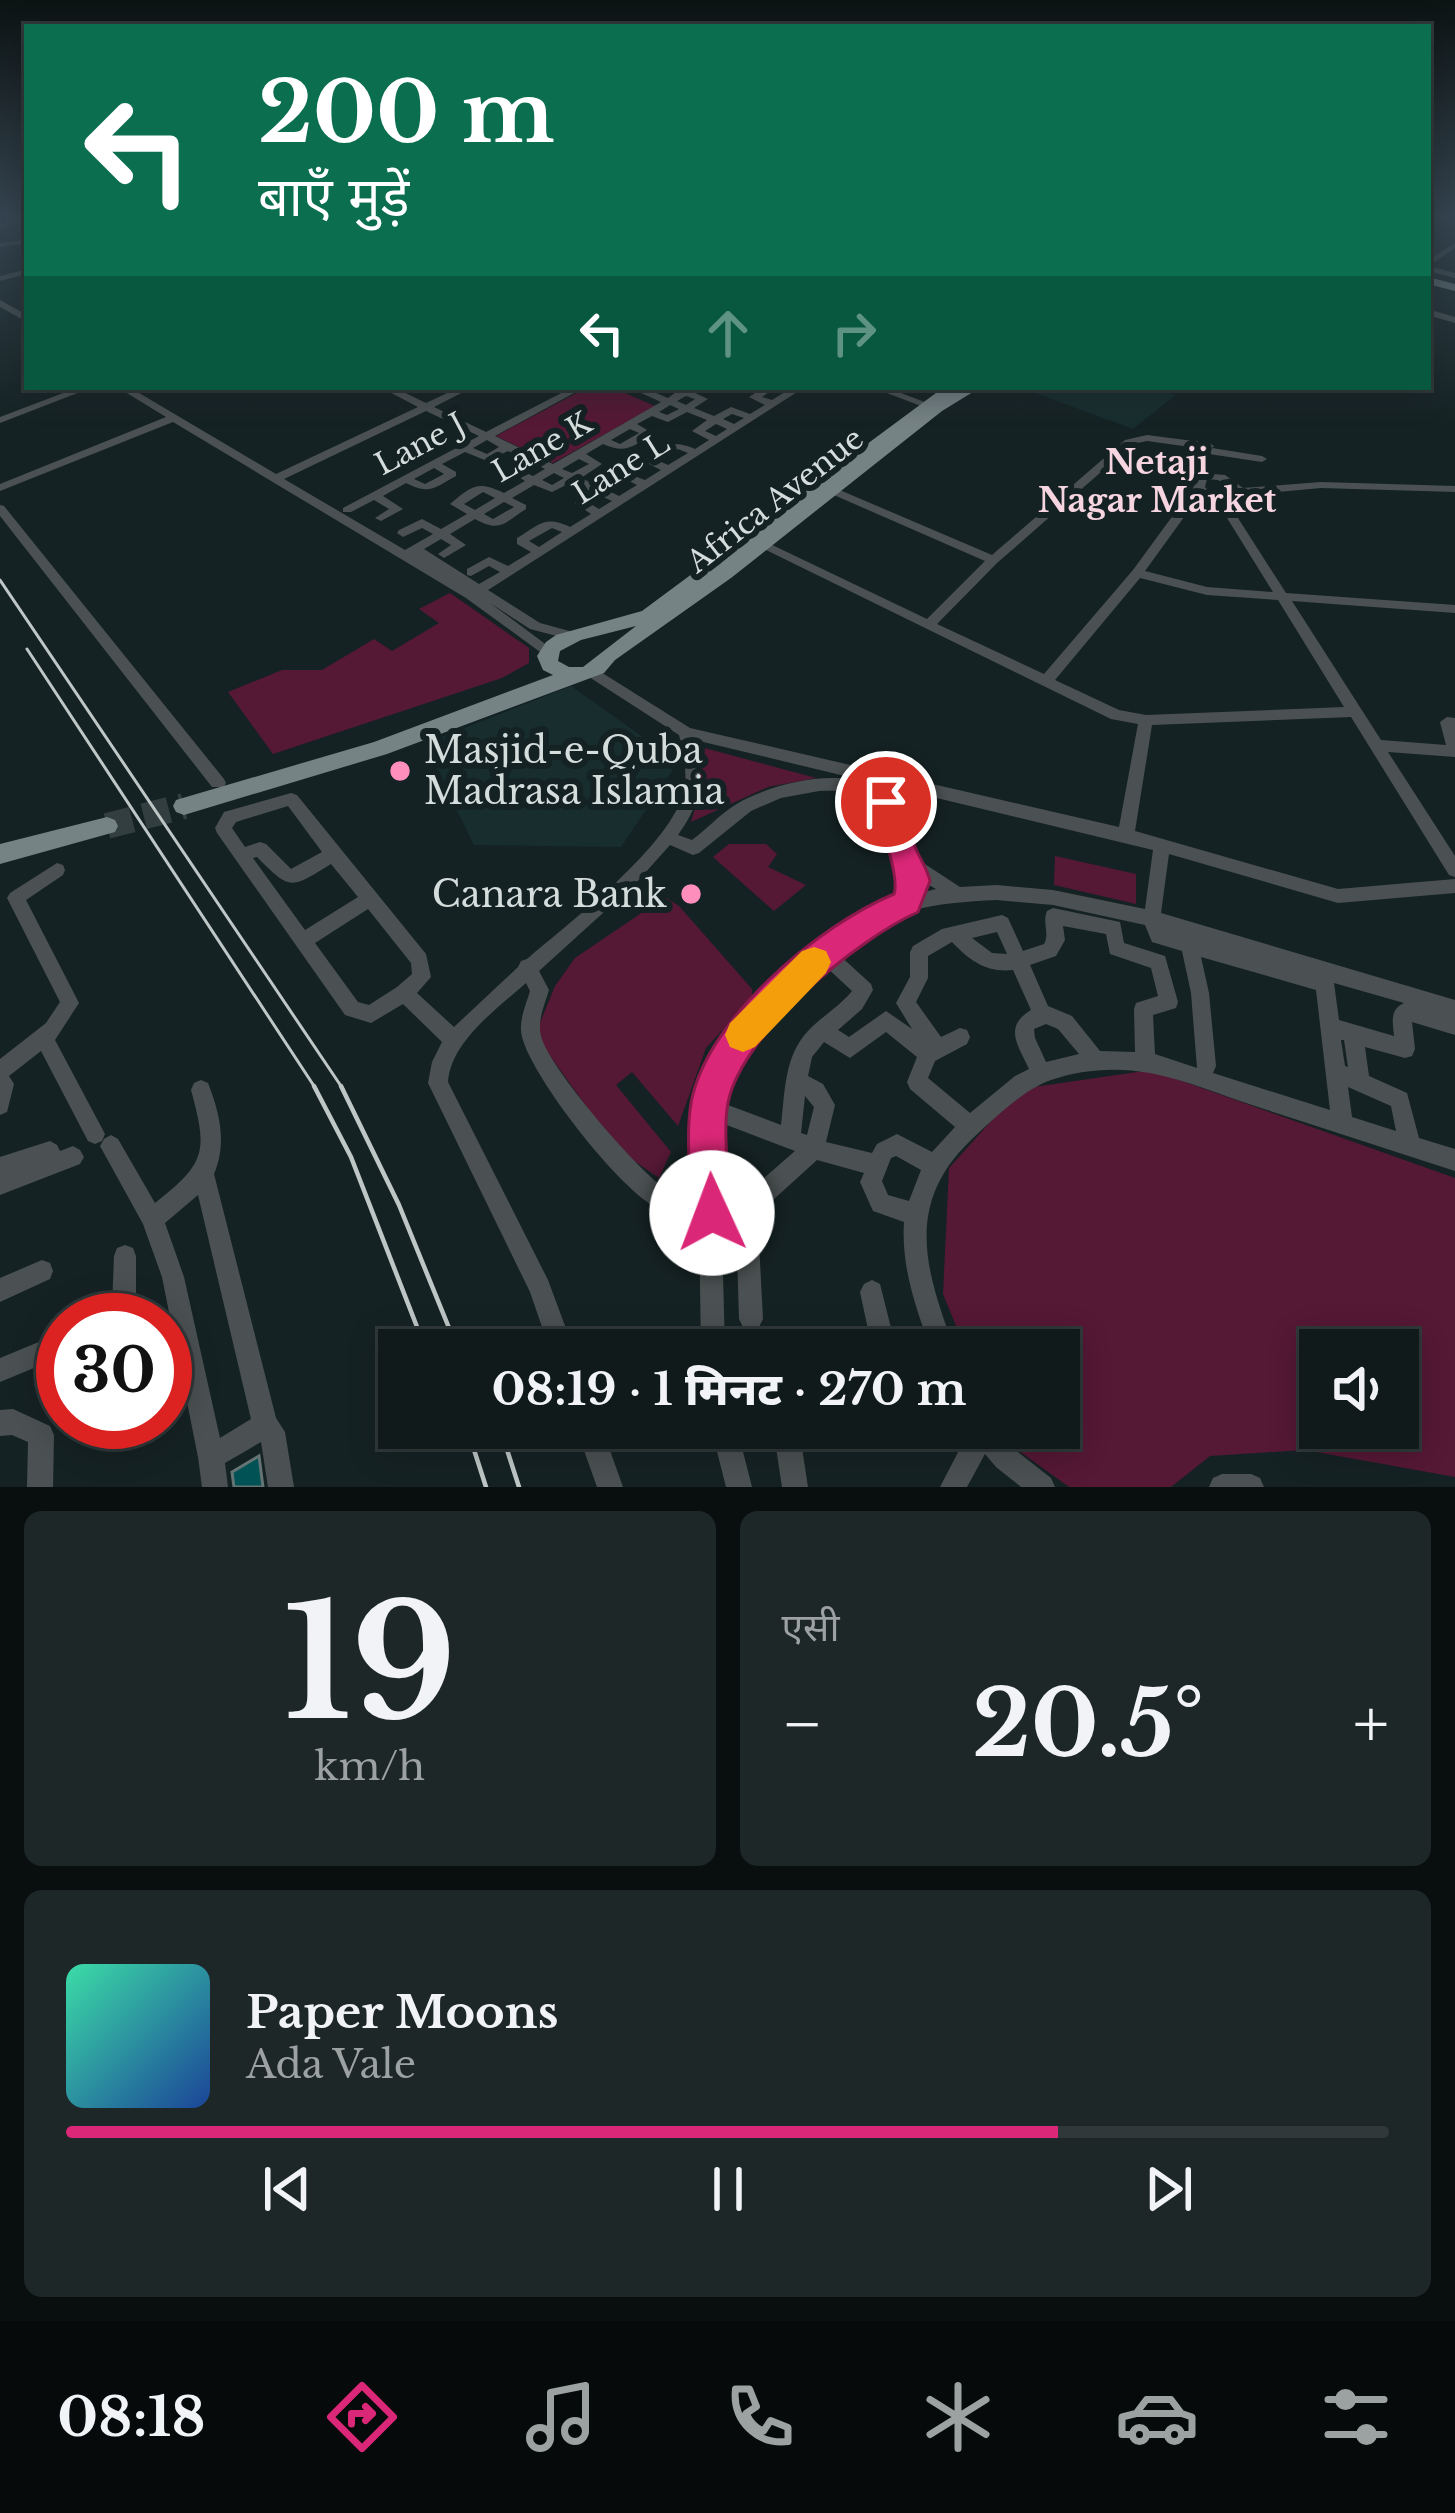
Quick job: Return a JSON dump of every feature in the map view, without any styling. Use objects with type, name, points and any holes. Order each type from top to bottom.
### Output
[{"type":"main road","name":"Africa Avenue","points":[[576,634],[613,630],[648,615],[948,390]]},
{"type":"main road","name":"Africa Avenue","points":[[582,673],[762,545],[938,408],[969,390]]},
{"type":"main road","points":[[582,673],[380,748],[181,800],[218,783],[361,743],[523,683],[576,634],[600,638],[608,655]]},
{"type":"main road","points":[[547,656],[556,670],[582,673]]},
{"type":"main road","points":[[0,839],[104,819],[0,854]]},
{"type":"street","points":[[0,419],[80,390]]},
{"type":"street","points":[[128,390],[535,626],[576,634]]},
{"type":"street","points":[[141,390],[178,416]]},
{"type":"street","points":[[391,390],[620,501]]},
{"type":"street","points":[[280,476],[462,390]]},
{"type":"street","name":"Lane J","points":[[347,510],[574,390]]},
{"type":"street","points":[[655,390],[669,401],[735,428]]},
{"type":"street","name":"Lane K","points":[[410,553],[688,390]]},
{"type":"street","points":[[651,412],[668,419],[703,399],[691,390]]},
{"type":"street","points":[[766,390],[754,398],[773,404]]},
{"type":"street","name":"Lane L","points":[[476,592],[790,390]]},
{"type":"street","points":[[885,390],[925,404]]},
{"type":"street","points":[[717,440],[697,431],[731,410],[752,418]]},
{"type":"street","points":[[0,488],[178,416]]},
{"type":"street","points":[[602,440],[620,448],[647,433],[629,424]]},
{"type":"street","points":[[928,625],[993,560],[1130,442],[1147,438],[1262,458]]},
{"type":"street","points":[[669,470],[651,461],[676,445],[696,453]]},
{"type":"street","points":[[465,448],[487,458],[508,446]]},
{"type":"street","points":[[534,459],[514,471],[552,489],[597,464],[578,454]]},
{"type":"street","points":[[406,479],[425,488],[452,474],[434,464]]},
{"type":"street","points":[[1046,682],[1137,573],[1203,476],[1209,473],[1241,492]]},
{"type":"street","points":[[280,476],[347,510],[410,553]]},
{"type":"street","points":[[599,514],[581,503],[626,476],[646,484]]},
{"type":"street","points":[[1199,488],[1210,499],[1223,502],[1241,492],[1321,485],[1455,489]]},
{"type":"street","points":[[483,488],[503,497],[522,507],[493,524],[456,503],[483,488]]},
{"type":"street","points":[[831,490],[993,560]]},
{"type":"street","points":[[375,496],[397,508],[381,518]]},
{"type":"street","points":[[1223,502],[1455,870]]},
{"type":"street","points":[[0,508],[218,783]]},
{"type":"street","points":[[403,533],[422,523],[460,545],[444,554]]},
{"type":"street","points":[[539,552],[521,541],[552,523],[570,532]]},
{"type":"street","points":[[762,545],[1091,706],[1146,720],[1353,712]]},
{"type":"street","points":[[471,572],[489,561],[508,572]]},
{"type":"street","points":[[1137,573],[1192,589],[1455,609]]},
{"type":"street","points":[[476,592],[547,656]]},
{"type":"street","points":[[582,673],[686,733],[1126,835],[1338,896],[1455,886]]},
{"type":"street","points":[[1126,835],[1146,720]]},
{"type":"street","points":[[1374,745],[1455,751],[1447,722],[1455,723]]},
{"type":"street","points":[[555,1329],[540,1288],[438,1083],[438,1065],[454,1040],[526,967],[669,838],[692,793],[694,772],[686,733]]},
{"type":"street","points":[[669,838],[693,848],[746,806],[838,784],[863,789],[886,802],[897,820],[899,850],[912,868],[957,894]]},
{"type":"street","points":[[291,799],[420,960],[422,977],[371,1014],[358,1013],[241,855],[224,831],[226,820],[291,799]]},
{"type":"street","points":[[1162,847],[1152,918],[1158,936],[1455,1009]]},
{"type":"street","points":[[241,855],[260,849],[293,877],[333,854]]},
{"type":"street","points":[[907,903],[914,881],[912,868]]},
{"type":"street","points":[[1,1087],[70,1003],[16,898],[57,870]]},
{"type":"street","points":[[713,1329],[708,1108],[716,1079],[742,1036],[824,953],[868,920],[907,903],[957,894],[1056,898],[1152,918],[1324,977]]},
{"type":"street","points":[[303,941],[369,899]]},
{"type":"street","points":[[956,934],[987,964],[1050,950],[1056,940],[1053,916],[1114,928],[1116,948],[1159,962],[1169,1002],[1143,1009],[1145,1063]]},
{"type":"street","points":[[933,1052],[905,1003],[920,978],[919,952],[956,934],[1002,923],[1042,1014],[1076,1030],[1095,1061]]},
{"type":"street","points":[[1190,946],[1200,993],[1206,1066]]},
{"type":"street","points":[[790,1139],[797,1060],[864,991],[824,953]]},
{"type":"street","points":[[526,967],[540,990],[530,1022],[537,1051],[601,1138],[638,1182],[658,1197],[680,1208],[712,1213]]},
{"type":"street","points":[[1324,977],[1342,1121]]},
{"type":"street","points":[[404,993],[454,1040]]},
{"type":"street","points":[[1330,1027],[1405,1048],[1402,1015],[1406,1011],[1455,1026]]},
{"type":"street","points":[[1041,1073],[1025,1040],[1024,1025],[1042,1014]]},
{"type":"street","points":[[822,1030],[850,1048],[886,1020],[933,1052]]},
{"type":"street","points":[[1354,1034],[1360,1080]]},
{"type":"street","points":[[960,1037],[933,1052],[917,1082],[970,1126]]},
{"type":"street","points":[[44,1038],[152,1219],[173,1277],[215,1487]]},
{"type":"street","points":[[937,1329],[916,1259],[917,1215],[934,1165],[970,1126],[1041,1073],[1095,1061],[1145,1063],[1455,1160]]},
{"type":"street","points":[[1336,1072],[1400,1100],[1410,1144]]},
{"type":"street","points":[[751,1318],[747,1220],[765,1192],[814,1148],[825,1105],[816,1091],[797,1081]]},
{"type":"street","points":[[201,1090],[212,1123],[205,1178],[265,1425],[272,1432],[281,1487]]},
{"type":"street","points":[[708,1108],[814,1148],[876,1165]]},
{"type":"street","points":[[917,1215],[881,1203],[871,1182],[876,1165],[884,1150],[897,1145],[934,1165]]},
{"type":"street","points":[[0,1168],[62,1154],[0,1184]]},
{"type":"street","points":[[152,1219],[205,1178]]},
{"type":"street","points":[[124,1256],[124,1293]]},
{"type":"street","points":[[0,1290],[42,1271]]},
{"type":"street","points":[[872,1292],[875,1329]]},
{"type":"street","points":[[0,1370],[36,1356]]},
{"type":"street","points":[[0,1423],[13,1422],[41,1435],[40,1487]]},
{"type":"street","points":[[212,1457],[265,1425]]},
{"type":"street","points":[[597,1449],[610,1487]]},
{"type":"street","points":[[729,1449],[739,1487]]},
{"type":"street","points":[[789,1449],[795,1487]]},
{"type":"street","points":[[953,1487],[972,1449]]},
{"type":"street","points":[[1001,1449],[1042,1487]]},
{"type":"street","points":[[1222,1487],[1251,1487]]},
{"type":"shaded area","points":[[582,390],[618,390],[655,406],[553,463],[496,436]]},
{"type":"shaded area","points":[[1027,390],[1162,390],[1176,395],[1133,429]]},
{"type":"shaded area","points":[[450,593],[529,648],[529,663],[502,678],[273,754],[228,692],[282,670],[322,670],[374,639],[392,651],[439,623],[419,609]]},
{"type":"shaded area","points":[[571,686],[678,762],[621,847],[474,845],[424,744]]},
{"type":"shaded area","points":[[697,746],[816,778],[768,787],[691,822],[702,786]]},
{"type":"shaded area","points":[[729,844],[766,844],[777,854],[768,867],[806,885],[774,911],[713,857]]},
{"type":"shaded area","points":[[1055,856],[1136,874],[1136,904],[1054,885]]},
{"type":"shaded area","points":[[665,897],[679,906],[752,989],[752,998],[706,1048],[678,1126],[632,1072],[616,1085],[671,1152],[659,1178],[617,1149],[535,1035],[555,986],[575,958]]},
{"type":"shaded area","points":[[1151,1070],[1455,1178],[1455,1477],[1305,1450],[1210,1456],[1171,1487],[1069,1487],[1016,1449],[1080,1449],[1080,1329],[957,1329],[943,1294],[949,1168],[1020,1089]]},
{"type":"building","points":[[259,1456],[263,1487],[234,1487],[232,1472]]},
{"type":"tunnel","points":[[107,826],[184,806]]},
{"type":"railway","points":[[0,580],[341,1086]]},
{"type":"railway","points":[[27,649],[316,1089]]},
{"type":"railway","points":[[314,1086],[351,1157],[418,1329]]},
{"type":"railway","points":[[341,1086],[399,1205],[449,1329]]},
{"type":"railway","points":[[474,1449],[486,1487]]},
{"type":"railway","points":[[507,1449],[519,1487]]},
{"type":"slow traffic","points":[[743,1035],[814,962]]},
{"type":"place","name":"Masjid-e-Quba Madrasa Islamia","points":[[400,771]]},
{"type":"place","name":"Canara Bank","points":[[691,894]]},
{"type":"district","name":"Netaji Nagar Market","points":[[1157,481]]},
{"type":"route","points":[[712,1213],[708,1108],[722,1068],[742,1036],[844,936],[907,903],[914,881],[912,868],[899,850],[897,820],[886,802]]}]
